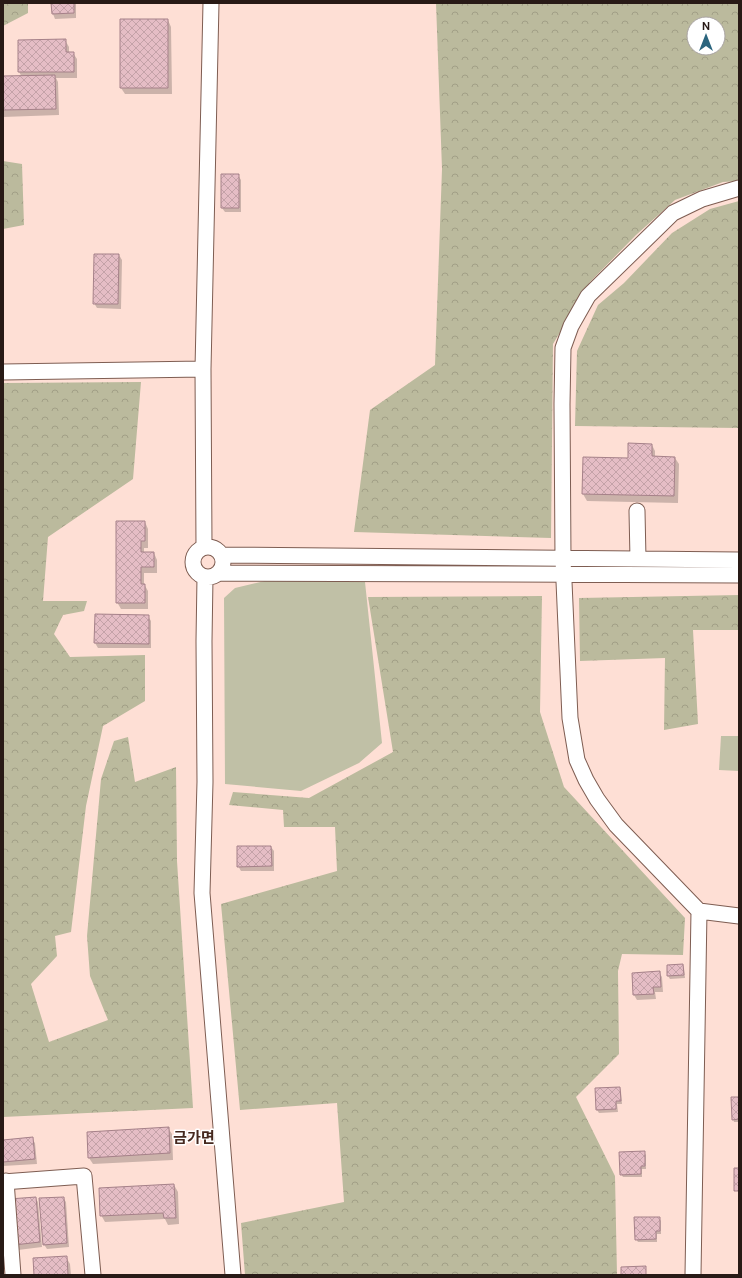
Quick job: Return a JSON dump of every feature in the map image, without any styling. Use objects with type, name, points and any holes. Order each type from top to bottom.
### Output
[{"type":"street","points":[[204,547],[203,369],[211,3]]},
{"type":"street","points":[[739,188],[702,199],[673,213],[588,296],[571,326],[563,348],[563,559],[570,718],[577,760],[590,786],[616,825],[699,910],[739,916]]},
{"type":"street","points":[[3,372],[203,369]]},
{"type":"street","points":[[637,511],[638,559]]},
{"type":"street","points":[[739,560],[222,555],[214,548],[204,547],[196,553],[193,563],[197,572],[212,575],[739,575]]},
{"type":"street","points":[[222,555],[223,564],[212,575],[204,641],[205,782],[202,893],[233,1275]]},
{"type":"street","points":[[693,1275],[699,910]]},
{"type":"street","points":[[13,1275],[5,1182],[84,1176],[93,1275]]},
{"type":"green space","points":[[3,3],[28,3],[28,13],[3,26]]},
{"type":"green space","points":[[436,3],[739,3],[739,181],[723,182],[675,200],[636,235],[590,282],[553,344],[551,538],[354,532],[370,410],[435,365],[442,169]]},
{"type":"green space","points":[[3,161],[22,164],[24,225],[3,229]]},
{"type":"green space","points":[[739,201],[739,428],[575,426],[577,351],[598,305],[624,283],[672,233],[710,209]]},
{"type":"green space","points":[[141,382],[133,479],[48,537],[43,601],[87,601],[84,611],[63,615],[54,634],[70,657],[145,655],[145,701],[103,726],[86,806],[71,932],[55,936],[57,956],[31,984],[49,1042],[108,1020],[90,976],[87,936],[101,779],[114,741],[128,737],[135,782],[176,767],[177,861],[193,1108],[3,1117],[3,383]]},
{"type":"green space","points":[[269,580],[365,582],[382,743],[359,763],[301,791],[225,784],[224,598],[235,588]]},
{"type":"green space","points":[[739,595],[739,630],[693,630],[698,724],[664,730],[665,658],[580,661],[579,598]]},
{"type":"green space","points":[[542,596],[540,712],[564,787],[685,918],[683,955],[622,954],[618,971],[619,1054],[576,1097],[615,1176],[617,1275],[245,1275],[241,1223],[344,1202],[337,1103],[240,1110],[221,904],[337,871],[335,827],[284,827],[283,810],[229,805],[233,792],[309,798],[393,752],[368,597]]},
{"type":"green space","points":[[721,736],[739,736],[739,771],[719,770]]},
{"type":"building","points":[[51,3],[74,3],[74,13],[52,14]]},
{"type":"building","points":[[120,19],[168,19],[168,88],[120,88]]},
{"type":"building","points":[[66,39],[66,52],[74,52],[74,72],[18,72],[18,40]]},
{"type":"building","points":[[55,75],[56,109],[3,110],[3,76]]},
{"type":"building","points":[[221,174],[239,174],[239,208],[221,208]]},
{"type":"building","points":[[94,254],[119,254],[118,304],[93,304]]},
{"type":"building","points":[[628,443],[652,444],[652,456],[675,457],[674,496],[582,494],[583,457],[628,458]]},
{"type":"building","points":[[116,521],[145,521],[145,541],[141,541],[141,552],[154,552],[154,567],[141,567],[141,584],[145,584],[145,603],[116,603]]},
{"type":"building","points":[[95,614],[149,615],[149,644],[94,643]]},
{"type":"building","points":[[237,846],[271,846],[272,866],[237,867]]},
{"type":"building","points":[[683,964],[684,975],[667,976],[667,965]]},
{"type":"building","points":[[660,971],[661,987],[653,987],[654,994],[633,995],[632,973]]},
{"type":"building","points":[[620,1087],[621,1101],[616,1101],[616,1109],[596,1110],[595,1088]]},
{"type":"building","points":[[731,1097],[739,1097],[739,1119],[732,1120]]},
{"type":"building","points":[[169,1127],[170,1153],[88,1158],[87,1132]]},
{"type":"building","points":[[33,1137],[35,1159],[3,1162],[3,1140]]},
{"type":"building","points":[[645,1151],[645,1166],[641,1166],[641,1174],[620,1175],[619,1152]]},
{"type":"building","points":[[734,1168],[739,1168],[739,1191],[734,1191]]},
{"type":"building","points":[[174,1184],[176,1218],[164,1218],[163,1213],[100,1216],[99,1188]]},
{"type":"building","points":[[36,1197],[40,1242],[14,1245],[9,1199]]},
{"type":"building","points":[[64,1197],[67,1243],[43,1245],[39,1198]]},
{"type":"building","points":[[634,1217],[660,1217],[660,1231],[656,1231],[656,1239],[635,1240]]},
{"type":"building","points":[[67,1256],[68,1275],[34,1275],[33,1258]]},
{"type":"building","points":[[646,1266],[646,1275],[621,1275],[621,1267]]},
{"type":"district","name":"금가면","points":[[194,1138]]}]
